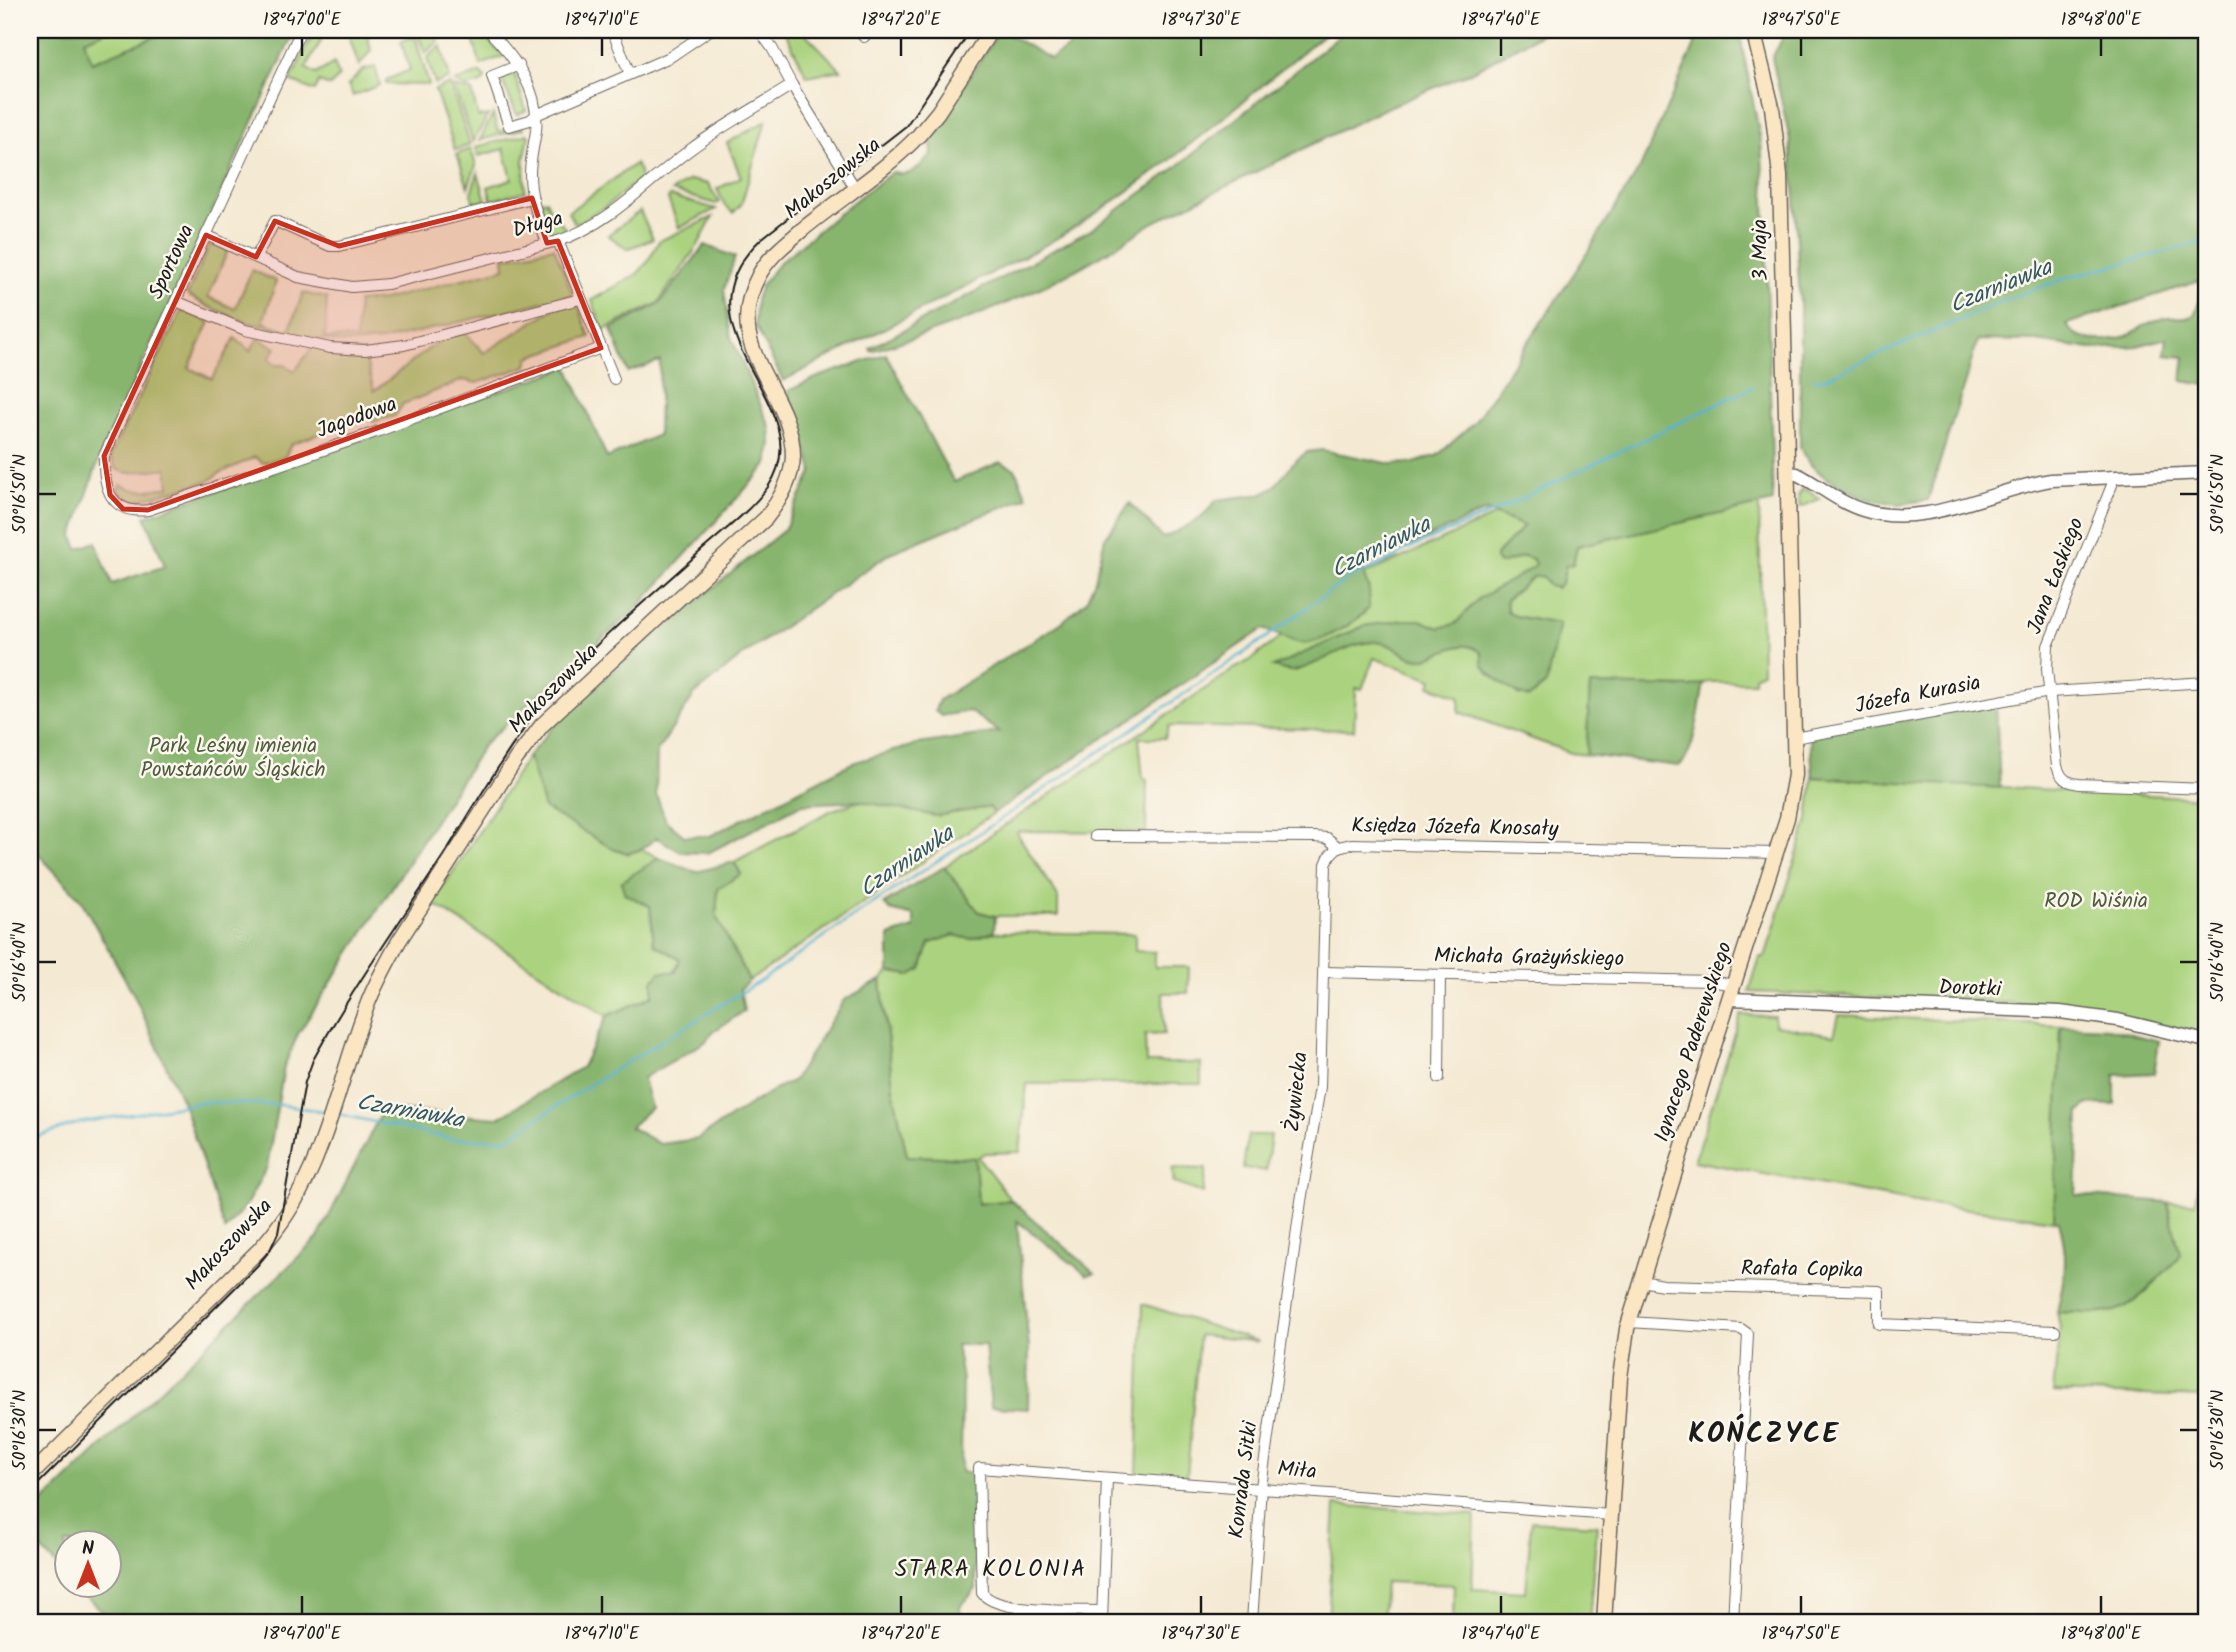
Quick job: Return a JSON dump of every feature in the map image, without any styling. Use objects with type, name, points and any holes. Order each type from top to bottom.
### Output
[{"type":"main road","name":"Makoszowska","points":[[30,1476],[270,1238],[299,1196],[316,1160],[368,1002],[383,969],[398,941],[528,743],[560,707],[766,518],[780,498],[790,473],[793,456],[787,425],[750,343],[747,314],[757,277],[776,252],[919,135],[938,112],[990,30]]},
{"type":"main road","name":"3 Maja","points":[[1753,30],[1772,107],[1779,158],[1787,472]]},
{"type":"main road","name":"Ignacego Paderewskiego","points":[[1604,1622],[1619,1377],[1629,1322],[1794,789],[1787,472]]},
{"type":"street","name":"Sportowa","points":[[123,509],[108,491],[104,480],[104,456],[301,30]]},
{"type":"street","points":[[488,30],[519,65],[529,87],[536,115],[530,161],[532,198],[547,243]]},
{"type":"street","points":[[612,30],[630,74]]},
{"type":"street","points":[[519,65],[492,76],[509,126],[530,120],[680,51],[710,30]]},
{"type":"street","points":[[759,30],[855,188]]},
{"type":"street","points":[[858,30],[864,37],[870,30]]},
{"type":"street","name":"Długa","points":[[206,235],[311,280],[337,285],[371,286],[558,241],[582,233],[601,222],[694,146],[792,85]]},
{"type":"street","name":"Długa","points":[[256,257],[275,220],[330,246],[338,246],[532,198]]},
{"type":"street","points":[[558,241],[614,379]]},
{"type":"street","points":[[176,301],[245,330],[330,348],[365,350],[404,345],[580,299]]},
{"type":"street","name":"Jagodowa","points":[[123,509],[137,512],[148,510],[379,431],[601,348]]},
{"type":"street","points":[[1787,472],[1797,474],[1843,502],[1866,511],[1905,515],[1941,510],[2031,483],[2112,476],[2206,473]]},
{"type":"street","name":"Jana Łaskiego","points":[[2112,476],[2112,485],[2048,646],[2050,692],[2060,776],[2067,782],[2206,789]]},
{"type":"street","name":"Józefa Kurasia","points":[[1794,738],[2050,692],[2206,682]]},
{"type":"street","name":"Księdza Józefa Knosały","points":[[1096,836],[1314,836],[1327,838],[1338,847],[1351,844],[1776,853]]},
{"type":"street","name":"Żywiecka","points":[[1281,1344],[1320,1087],[1326,864],[1338,847]]},
{"type":"street","name":"Michała Grażyńskiego","points":[[1324,972],[1711,981],[1732,992]]},
{"type":"street","points":[[1439,1078],[1440,975]]},
{"type":"street","name":"Dorotki","points":[[1732,992],[2060,1012],[2118,1020],[2206,1041]]},
{"type":"street","name":"Rafała Copika","points":[[1642,1281],[1662,1285],[1879,1291],[1879,1324],[2055,1331]]},
{"type":"street","points":[[1629,1322],[1741,1329],[1748,1334],[1733,1622]]},
{"type":"street","name":"Konrada Sitki","points":[[1251,1622],[1261,1487],[1281,1344]]},
{"type":"street","name":"Miła","points":[[1102,1611],[1014,1606],[985,1597],[982,1593],[979,1468],[1611,1515]]},
{"type":"street","points":[[1102,1622],[1107,1478]]},
{"type":"highlighted area","points":[[532,198],[547,243],[558,241],[601,348],[148,510],[123,509],[110,495],[104,456],[206,235],[256,257],[275,221],[339,246]]},
{"type":"green space","name":"Park Leśny imienia Powstańców Śląskich","points":[[30,30],[108,30],[84,40],[92,62],[172,30],[295,30],[100,456],[73,536],[78,549],[96,542],[112,584],[165,566],[145,516],[568,367],[607,458],[658,435],[660,361],[628,372],[611,329],[659,304],[705,245],[735,257],[724,290],[731,337],[770,427],[771,444],[767,465],[639,606],[485,743],[298,1034],[284,1067],[267,1167],[246,1205],[225,1230],[183,1103],[134,995],[81,900],[30,845]]},
{"type":"green space","points":[[108,30],[172,31],[92,62],[83,40]]},
{"type":"green space","points":[[315,30],[321,41],[306,68],[316,74],[334,63],[339,77],[330,86],[319,82],[315,91],[290,81]]},
{"type":"green space","points":[[347,30],[366,30],[371,50],[359,66]]},
{"type":"green space","points":[[784,30],[802,30],[841,70],[807,76]]},
{"type":"green space","points":[[1000,30],[1051,59],[1095,30],[1329,30],[1190,144],[1080,224],[1042,247],[783,381],[755,325],[756,300],[761,286],[780,262],[859,197],[893,172],[910,173],[932,154],[931,141],[941,121]]},
{"type":"green space","points":[[1346,30],[1548,30],[1469,73],[1384,109],[1152,223],[1086,264],[1017,299],[909,340],[871,351],[870,348],[1089,231],[1173,170]]},
{"type":"green space","points":[[1690,30],[1739,30],[1761,142],[1773,502],[1577,546],[1573,564],[1566,565],[1562,582],[1557,588],[1549,586],[1542,576],[1533,577],[1506,600],[1507,611],[1515,616],[1559,624],[1546,684],[1529,698],[1497,679],[1483,665],[1482,653],[1467,646],[1419,658],[1406,655],[1383,643],[1365,643],[1294,671],[1273,667],[1364,626],[1404,620],[1420,620],[1439,628],[1455,624],[1478,599],[1529,570],[1535,565],[1533,559],[1524,556],[1500,564],[1496,560],[1496,555],[1524,526],[1486,511],[1361,567],[1369,590],[1369,608],[1347,626],[1308,643],[1295,642],[1263,629],[994,813],[989,807],[936,816],[860,801],[802,804],[708,853],[681,852],[657,838],[633,852],[615,850],[544,808],[528,756],[562,717],[625,660],[784,530],[813,471],[788,391],[818,377],[886,354],[954,482],[1000,462],[1015,469],[1027,497],[890,553],[746,653],[694,695],[657,752],[656,794],[666,821],[684,836],[710,836],[852,763],[918,744],[999,732],[969,711],[941,716],[935,710],[939,700],[1061,623],[1086,601],[1095,580],[1105,538],[1130,503],[1163,538],[1199,518],[1216,500],[1263,494],[1275,486],[1294,462],[1307,452],[1322,450],[1392,464],[1414,463],[1438,455],[1474,423],[1579,266],[1640,168],[1695,45]]},
{"type":"green space","points":[[1787,30],[2206,30],[2206,279],[2067,324],[2077,335],[2102,340],[2126,336],[2156,320],[2193,316],[2206,282],[2206,385],[2182,381],[2185,357],[2165,355],[2167,338],[2137,346],[2091,349],[2037,341],[1978,340],[1928,500],[1899,504],[1867,499],[1827,479],[1811,465],[1800,447],[1800,307],[1795,199],[1790,140],[1772,58]]},
{"type":"green space","points":[[481,32],[496,49],[506,55],[481,65],[472,37]]},
{"type":"green space","points":[[418,35],[435,36],[439,41],[425,53]]},
{"type":"green space","points":[[415,36],[429,85],[386,84],[386,80],[410,70],[401,41]]},
{"type":"green space","points":[[441,46],[450,78],[435,84],[427,58]]},
{"type":"green space","points":[[375,67],[380,85],[353,96],[348,85],[363,70]]},
{"type":"green space","points":[[480,73],[485,78],[482,83],[467,87],[455,82]]},
{"type":"green space","points":[[514,73],[526,110],[517,115],[502,80],[508,74]]},
{"type":"green space","points":[[450,84],[470,145],[455,150],[435,90]]},
{"type":"green space","points":[[454,87],[472,91],[478,117],[488,115],[473,142]]},
{"type":"green space","points":[[493,114],[498,132],[522,126],[523,129],[480,140]]},
{"type":"green space","points":[[766,121],[741,205],[733,213],[725,206],[717,189],[741,177],[727,143]]},
{"type":"green space","points":[[527,134],[525,191],[491,200],[488,187],[512,179],[504,149],[478,156],[476,147]]},
{"type":"green space","points":[[471,149],[476,166],[468,187],[457,154]]},
{"type":"green space","points":[[635,164],[640,171],[640,179],[608,205],[574,223],[568,212]]},
{"type":"green space","points":[[478,173],[486,200],[474,203],[471,193]]},
{"type":"green space","points":[[690,180],[708,184],[719,202],[716,204],[672,191]]},
{"type":"green space","points":[[670,196],[716,209],[679,228],[668,199]]},
{"type":"green space","points":[[546,200],[564,227],[565,230],[561,234],[552,231],[545,220],[540,201]]},
{"type":"green space","points":[[640,211],[653,239],[627,249],[608,235]]},
{"type":"green space","points":[[713,217],[698,245],[658,303],[603,330],[592,300],[637,274],[647,263],[659,241]]},
{"type":"green space","points":[[217,245],[228,250],[208,297],[235,309],[252,270],[276,281],[263,322],[289,331],[303,293],[327,298],[325,338],[356,339],[358,302],[383,300],[505,268],[504,258],[554,247],[573,295],[381,341],[341,343],[248,323],[187,295],[209,246]]},
{"type":"green space","points":[[577,303],[590,337],[529,357],[527,366],[477,383],[463,380],[403,404],[395,416],[373,422],[368,416],[291,444],[285,457],[263,463],[255,457],[209,481],[135,501],[124,496],[118,489],[121,484],[138,490],[169,487],[167,468],[127,473],[116,469],[110,456],[182,310],[210,322],[189,368],[212,379],[235,338],[250,351],[258,338],[276,348],[269,359],[276,365],[284,365],[295,371],[313,346],[364,353],[374,391],[448,334],[464,331],[484,353],[558,306]]},
{"type":"green space","points":[[1803,489],[1820,499],[1800,507],[1798,496]]},
{"type":"green space","points":[[1759,505],[1762,672],[1754,676],[1754,682],[1709,682],[1692,687],[1590,685],[1586,755],[1571,753],[1459,712],[1460,697],[1430,686],[1432,679],[1374,658],[1362,689],[1356,688],[1354,730],[1169,726],[1165,738],[1139,738],[1143,779],[1147,780],[1146,832],[1018,831],[1058,897],[1058,916],[995,916],[979,912],[944,867],[1282,636],[1301,643],[1369,590],[1363,575],[1496,515],[1525,526],[1496,555],[1500,564],[1524,556],[1533,559],[1535,565],[1455,624],[1439,628],[1420,620],[1404,620],[1364,626],[1274,667],[1295,670],[1368,642],[1389,645],[1419,659],[1467,646],[1482,653],[1483,665],[1519,696],[1559,625],[1515,616],[1507,611],[1506,600],[1533,577],[1542,576],[1549,586],[1562,581],[1566,565],[1573,564],[1577,546]]},
{"type":"green space","points":[[1704,683],[1693,740],[1685,760],[1679,766],[1586,755],[1590,685],[1692,687]]},
{"type":"green space","points":[[1996,705],[2000,788],[1813,777],[1810,735]]},
{"type":"green space","points":[[528,756],[545,808],[628,854],[642,849],[659,858],[622,883],[625,894],[650,906],[654,944],[680,959],[675,971],[660,989],[651,996],[607,1016],[437,906],[431,906]]},
{"type":"green space","name":"ROD Wiśnia","points":[[1813,777],[2206,798],[2206,1034],[2061,1005],[1749,992],[1760,957],[1765,957],[1808,820]]},
{"type":"green space","points":[[860,801],[936,816],[989,807],[994,813],[749,981],[716,916],[718,889],[741,874],[734,862],[832,810]]},
{"type":"green space","points":[[659,858],[696,872],[734,862],[741,874],[718,889],[716,916],[749,981],[740,989],[744,1011],[714,1031],[705,1042],[643,1078],[651,1108],[630,1127],[660,1144],[697,1139],[775,1089],[794,1080],[844,1000],[881,980],[893,1089],[907,1156],[975,1158],[978,1204],[1011,1200],[1095,1273],[1087,1275],[1017,1221],[1029,1348],[1028,1409],[991,1407],[985,1345],[956,1345],[962,1379],[961,1472],[974,1475],[976,1589],[960,1607],[961,1622],[112,1622],[90,1600],[122,1600],[122,1530],[52,1530],[52,1561],[30,1538],[30,1515],[318,1238],[383,1109],[498,1118],[582,1067],[607,1016],[653,996],[653,981],[660,972],[676,972],[680,959],[654,944],[650,906],[625,894],[621,882]]},
{"type":"green space","points":[[944,867],[979,912],[995,916],[994,932],[970,939],[954,935],[930,943],[921,969],[911,975],[889,972],[889,936],[914,928],[914,916],[890,910],[884,904]]},
{"type":"green space","points":[[995,932],[1135,934],[1135,951],[1155,952],[1155,967],[1189,967],[1188,993],[1163,993],[1164,1034],[1145,1035],[1146,1063],[1201,1063],[1201,1084],[1027,1084],[1020,1152],[985,1153],[978,1157],[1011,1200],[978,1204],[975,1158],[907,1156],[893,1089],[881,980],[889,972],[911,975],[921,968],[930,943],[954,935],[970,939]]},
{"type":"green space","points":[[1741,1015],[1774,1016],[1774,1025],[1834,1035],[1839,1015],[2061,1026],[2054,1220],[1921,1203],[1694,1161]]},
{"type":"green space","points":[[2061,1026],[2108,1028],[2159,1041],[2154,1073],[2115,1075],[2115,1105],[2087,1104],[2079,1113],[2076,1195],[2167,1202],[2180,1253],[2172,1265],[2133,1302],[2122,1308],[2100,1313],[2057,1312],[2065,1267],[2059,1221],[2054,1220]]},
{"type":"green space","points":[[2206,1130],[2206,1397],[2053,1392],[2060,1327],[2057,1312],[2100,1312],[2122,1307],[2144,1292],[2172,1265],[2180,1253],[2167,1202],[2195,1203]]},
{"type":"green space","points":[[1248,1135],[1271,1135],[1266,1171],[1243,1168]]},
{"type":"green space","points":[[1172,1168],[1206,1169],[1203,1193],[1174,1183]]},
{"type":"green space","points":[[1143,1304],[1259,1342],[1199,1335],[1187,1476],[1137,1473]]},
{"type":"green space","points":[[1335,1505],[1475,1515],[1472,1589],[1526,1592],[1531,1521],[1597,1525],[1589,1622],[1453,1622],[1454,1585],[1385,1582],[1382,1622],[1328,1622]]},
{"type":"waterway","name":"Czarniawka","points":[[1813,379],[1823,379],[2005,300],[2069,277],[2206,241]]},
{"type":"waterway","name":"Czarniawka","points":[[338,1114],[452,1139],[506,1139],[759,982],[1264,639],[1347,579],[1394,558],[1405,550],[1496,511],[1753,387]]},
{"type":"waterway","name":"Czarniawka","points":[[30,1139],[79,1123],[203,1102],[282,1105],[328,1112]]},
{"type":"tram line","points":[[30,1492],[270,1250],[278,1233],[305,1082],[313,1060],[361,980],[529,722],[560,683],[594,648],[737,520],[768,487],[780,457],[777,427],[736,336],[729,305],[736,273],[761,239],[906,126],[971,30]]},
{"type":"district","name":"KOŃCZYCE","points":[[1764,1434]]},
{"type":"district","name":"STARA KOLONIA","points":[[991,1570]]}]
